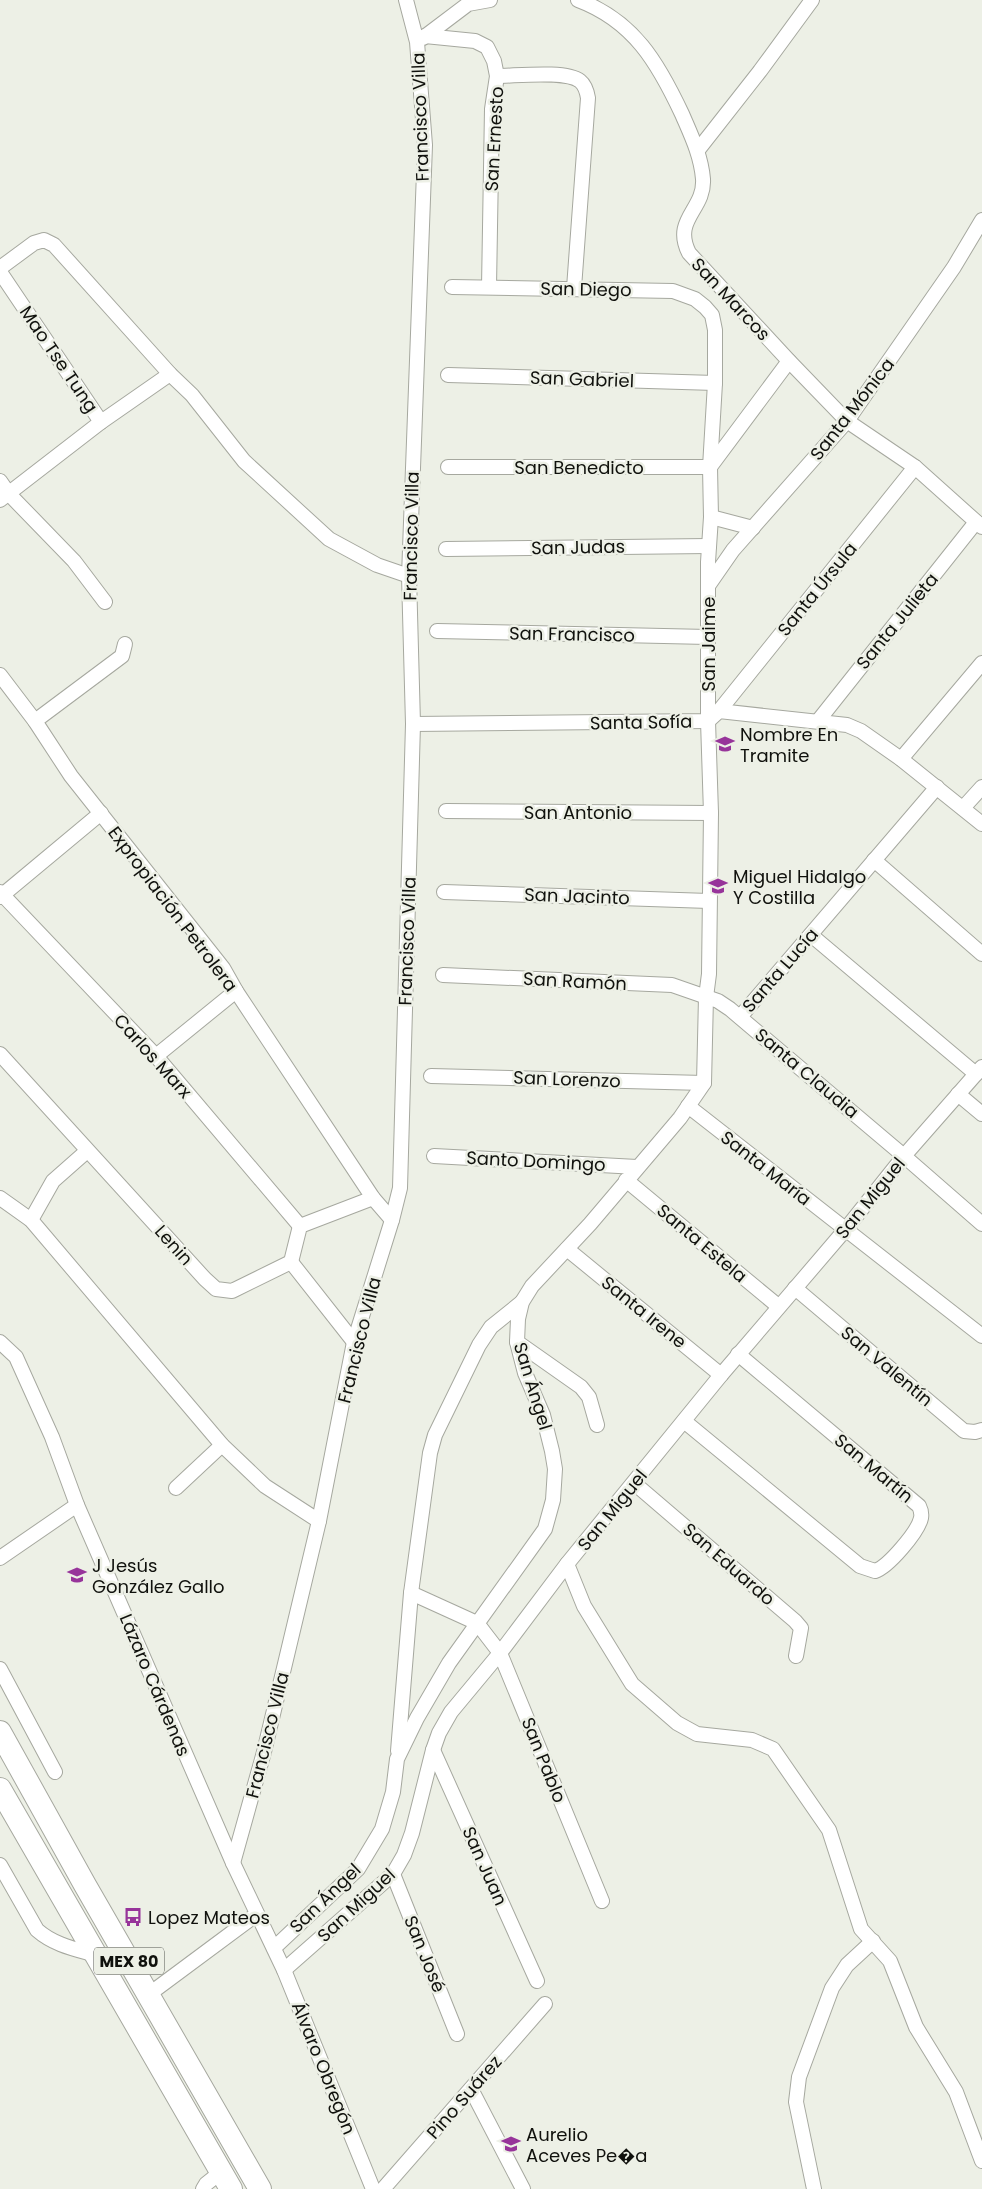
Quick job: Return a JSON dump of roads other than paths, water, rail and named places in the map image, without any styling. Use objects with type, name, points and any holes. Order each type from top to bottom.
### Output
[{"type":"main road","name":"MEX 80","points":[[0,1732],[260,2189]]},
{"type":"main road","name":"MEX 80","points":[[0,1789],[226,2181]]},
{"type":"street","name":"Francisco Villa","points":[[233,1863],[264,1752],[320,1521],[354,1342],[400,1188],[413,724],[409,576],[425,145],[421,39],[406,0]]},
{"type":"street","points":[[421,39],[468,4],[490,0]]},
{"type":"street","name":"San Marcos","points":[[578,0],[592,5],[615,19],[633,35],[654,60],[698,150],[703,179],[702,190],[699,200],[684,226],[683,241],[698,263],[847,421],[915,467],[979,524]]},
{"type":"street","points":[[698,150],[760,71],[812,0]]},
{"type":"street","points":[[421,39],[464,38],[482,44],[492,54],[497,76]]},
{"type":"street","name":"San Ernesto","points":[[489,287],[492,109],[497,76],[563,76],[579,80],[585,88],[588,98],[574,288]]},
{"type":"street","name":"Santa Mónica","points":[[708,586],[734,550],[847,421],[954,267],[982,220]]},
{"type":"street","points":[[0,268],[34,243],[44,240],[54,245],[170,374],[192,395],[244,461],[330,539],[377,564],[409,576]]},
{"type":"street","name":"Mao Tse Tung","points":[[0,272],[101,422]]},
{"type":"street","name":"San Diego","points":[[452,287],[673,291],[695,299],[712,315]]},
{"type":"street","name":"San Jaime","points":[[706,997],[709,974],[711,813],[708,721],[708,586],[711,516],[710,466],[715,383],[715,330],[712,315]]},
{"type":"street","points":[[710,466],[789,361]]},
{"type":"street","points":[[5,497],[101,422],[170,374]]},
{"type":"street","name":"San Gabriel","points":[[448,375],[715,383]]},
{"type":"street","name":"San Benedicto","points":[[448,467],[710,466]]},
{"type":"street","name":"Santa Úrsula","points":[[719,711],[915,467]]},
{"type":"street","points":[[0,480],[5,497],[80,568],[105,602]]},
{"type":"street","points":[[711,516],[753,528]]},
{"type":"street","name":"Santa Julieta","points":[[818,721],[979,524]]},
{"type":"street","name":"San Judas","points":[[446,549],[709,546]]},
{"type":"street","name":"San Francisco","points":[[437,631],[708,636]]},
{"type":"street","points":[[35,721],[122,656],[125,644]]},
{"type":"street","points":[[901,759],[982,663]]},
{"type":"street","name":"Expropiación Petrolera","points":[[0,675],[35,721],[71,776],[223,968],[236,991],[373,1198],[392,1220]]},
{"type":"street","points":[[719,711],[847,725],[861,731],[901,759],[982,824]]},
{"type":"street","name":"Santa Sofía","points":[[413,724],[708,721],[719,711]]},
{"type":"street","name":"Santa Lucía","points":[[740,1017],[937,787]]},
{"type":"street","points":[[963,808],[982,787]]},
{"type":"street","name":"San Antonio","points":[[446,811],[711,813]]},
{"type":"street","points":[[1,895],[101,813]]},
{"type":"street","points":[[874,860],[982,954]]},
{"type":"street","name":"San Jacinto","points":[[444,892],[709,901]]},
{"type":"street","name":"Carlos Marx","points":[[1,895],[156,1056],[300,1226]]},
{"type":"street","points":[[810,935],[979,1070]]},
{"type":"street","name":"San Ramón","points":[[443,975],[672,985],[706,997]]},
{"type":"street","points":[[156,1056],[236,991]]},
{"type":"street","points":[[704,1083],[706,997]]},
{"type":"street","name":"Santa Claudia","points":[[706,997],[718,1001],[740,1017],[982,1224]]},
{"type":"street","name":"Lenin","points":[[0,1054],[216,1289],[232,1291],[291,1262]]},
{"type":"street","name":"San Miguel","points":[[284,1970],[393,1874],[404,1855],[412,1833],[439,1733],[451,1712],[500,1652],[567,1564],[720,1375],[845,1230],[904,1156],[979,1070]]},
{"type":"street","name":"San Lorenzo","points":[[431,1076],[704,1083]]},
{"type":"street","name":"San Ángel","points":[[397,1759],[417,1718],[449,1663],[546,1529],[556,1485],[552,1451],[543,1415],[525,1373],[517,1342],[518,1319],[522,1302],[532,1286],[567,1249],[680,1118],[704,1083]]},
{"type":"street","points":[[958,1094],[982,1114]]},
{"type":"street","name":"Santa María","points":[[688,1106],[845,1230]]},
{"type":"street","points":[[30,1220],[53,1181],[87,1150]]},
{"type":"street","name":"Santo Domingo","points":[[434,1156],[637,1167]]},
{"type":"street","name":"Santa Estela","points":[[626,1180],[778,1306]]},
{"type":"street","points":[[0,1198],[30,1220],[222,1445],[265,1486],[320,1521]]},
{"type":"street","points":[[354,1342],[291,1262],[300,1226],[373,1198]]},
{"type":"street","points":[[845,1230],[982,1336]]},
{"type":"street","name":"Santa Irene","points":[[567,1249],[720,1375]]},
{"type":"street","name":"San Valentín","points":[[795,1288],[964,1432],[982,1430]]},
{"type":"street","name":"San Ángel","points":[[274,1948],[358,1869],[382,1829],[393,1792],[411,1593],[430,1453],[435,1435],[478,1345],[491,1327],[522,1302]]},
{"type":"street","name":"Lázaro Cárdenas","points":[[0,1342],[16,1357],[52,1437],[77,1505],[233,1863],[274,1948]]},
{"type":"street","points":[[517,1342],[581,1387],[589,1396],[597,1425]]},
{"type":"street","name":"San Martín","points":[[684,1421],[860,1566],[875,1571],[887,1565],[917,1527],[921,1516],[919,1506],[738,1354]]},
{"type":"street","points":[[176,1488],[222,1445]]},
{"type":"street","name":"San Eduardo","points":[[634,1482],[795,1620],[801,1628],[796,1656]]},
{"type":"street","points":[[0,1558],[77,1505]]},
{"type":"street","points":[[567,1564],[584,1606],[632,1684],[677,1723],[698,1734],[752,1740],[774,1749],[829,1830],[861,1929],[890,1961],[916,2027],[956,2092],[982,2161]]},
{"type":"street","points":[[411,1593],[477,1623]]},
{"type":"street","name":"San Pablo","points":[[477,1623],[500,1652],[602,1901]]},
{"type":"street","points":[[0,1669],[55,1772]]},
{"type":"street","name":"San Juan","points":[[433,1750],[537,1981]]},
{"type":"street","points":[[0,1865],[37,1930],[46,1938],[96,1955]]},
{"type":"street","name":"San José","points":[[393,1874],[457,2034]]},
{"type":"street","points":[[148,1995],[257,1914]]},
{"type":"street","points":[[814,2189],[796,2102],[799,2077],[832,1988],[847,1965],[873,1941]]},
{"type":"street","name":"Álvaro Obregón","points":[[274,1948],[373,2189]]},
{"type":"street","name":"Pino Suárez","points":[[382,2189],[545,2004]]},
{"type":"street","points":[[471,2089],[523,2189]]},
{"type":"street","points":[[203,2189],[206,2184],[226,2181]]},
{"type":"place","name":"Nombre En Tramite","points":[[725,744]]},
{"type":"place","name":"Miguel Hidalgo Y Costilla","points":[[718,886]]},
{"type":"place","name":"J Jesús González Gallo","points":[[77,1575]]},
{"type":"place","name":"Lopez Mateos","points":[[133,1917]]},
{"type":"place","name":"Aurelio Aceves Pe�a","points":[[511,2144]]}]
